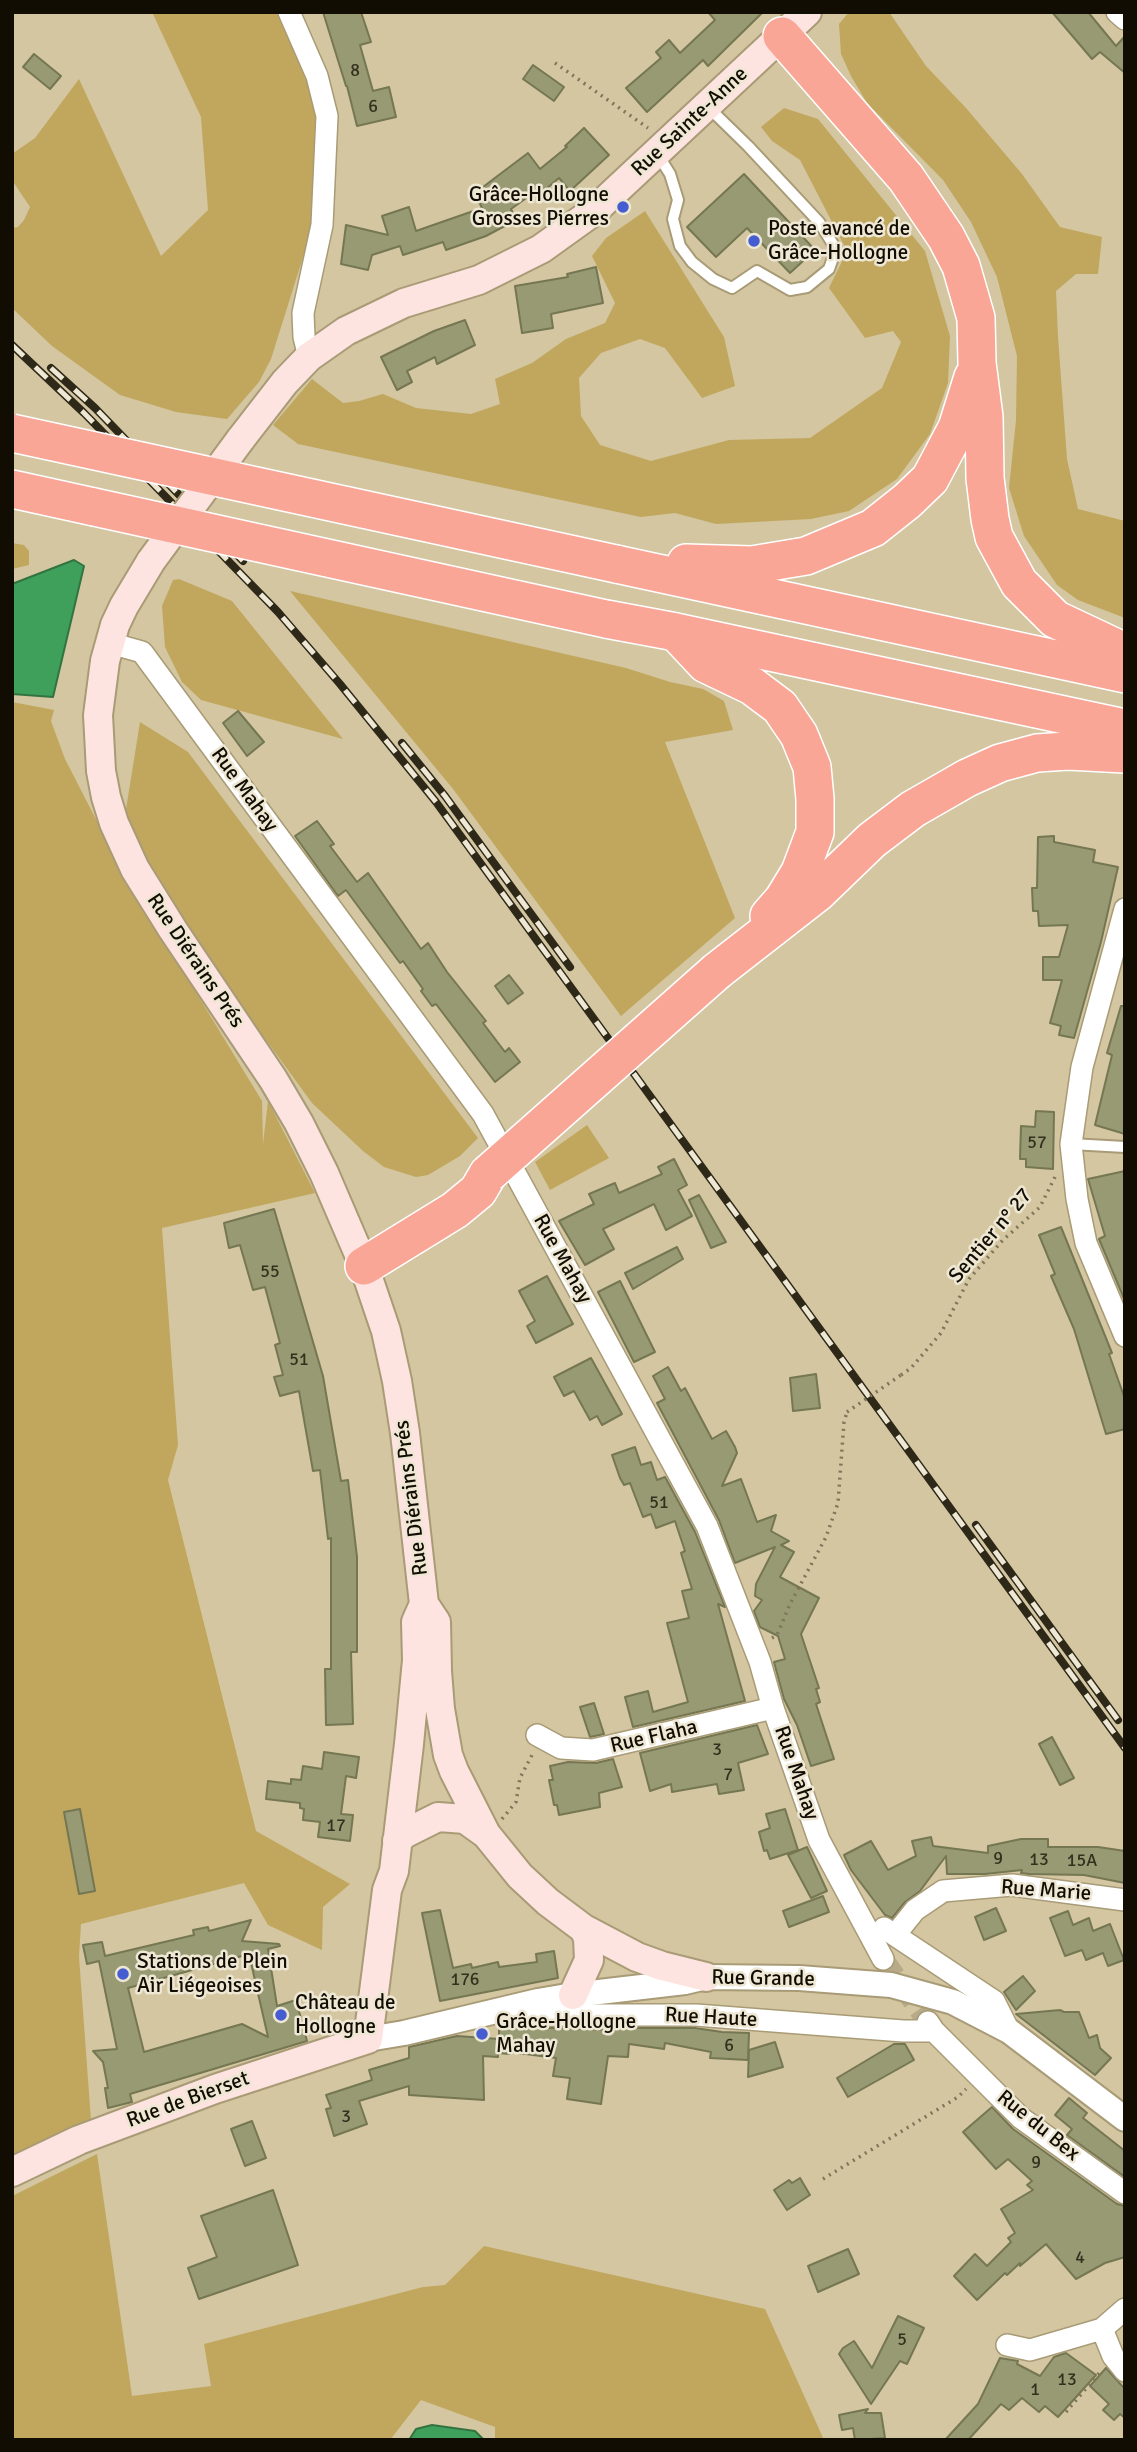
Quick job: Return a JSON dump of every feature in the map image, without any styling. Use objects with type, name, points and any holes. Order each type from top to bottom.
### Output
[{"type":"highway","points":[[794,24],[906,178],[946,237],[961,266],[976,318],[977,363],[984,417],[985,478],[994,537],[1020,583],[1055,619],[1125,652]]},
{"type":"highway","points":[[623,566],[698,562],[752,565],[806,556],[873,528],[907,501],[930,478],[957,428],[977,363]]},
{"type":"highway","points":[[12,433],[1125,674]]},
{"type":"highway","points":[[12,489],[606,619],[1125,728]]},
{"type":"highway","points":[[12,513],[50,518],[94,507]]},
{"type":"highway","points":[[676,632],[706,664],[752,686],[780,707],[799,735],[812,767],[815,832],[800,872],[783,900],[721,968]]},
{"type":"highway","points":[[359,1255],[479,1181],[721,968],[817,893],[872,840],[913,809],[967,778],[1000,763],[1037,753],[1068,751],[1125,754]]},
{"type":"main road","name":"Rue Sainte-Anne","points":[[309,357],[365,320],[404,303],[479,280],[541,249],[594,211],[794,24]]},
{"type":"main road","name":"Rue Diérains Prés","points":[[309,357],[285,382],[240,440],[151,561],[124,606],[110,643],[100,686],[99,751],[106,797],[125,848],[173,930],[273,1079],[324,1173],[359,1255],[386,1331],[397,1381],[424,1604],[436,1622],[438,1689],[448,1755],[461,1788],[486,1834],[520,1876],[548,1902],[584,1929],[637,1957],[706,1977]]},
{"type":"main road","name":"Rue Diérains Prés","points":[[368,2039],[387,1890],[394,1871],[416,1678],[416,1622],[424,1604]]},
{"type":"main road","name":"Rue Diérains Prés","points":[[397,1841],[404,1834],[438,1817],[465,1819],[486,1834]]},
{"type":"main road","points":[[573,1995],[589,1961],[588,1937],[584,1929]]},
{"type":"main road","name":"Rue de Bierset","points":[[12,2172],[79,2140],[215,2088],[368,2039]]},
{"type":"street","points":[[289,12],[317,76],[327,116],[322,225],[303,313],[303,337],[309,357]]},
{"type":"street","points":[[1117,12],[1125,19]]},
{"type":"street","name":"Rue Mahay","points":[[110,643],[142,652],[483,1114],[707,1527],[754,1646],[819,1840],[883,1959]]},
{"type":"street","points":[[1125,909],[1082,1068],[1071,1144],[1077,1199],[1086,1243],[1125,1336]]},
{"type":"street","name":"Rue Flaha","points":[[537,1735],[561,1748],[593,1750],[774,1708]]},
{"type":"street","name":"Rue Marie","points":[[895,1934],[915,1910],[943,1892],[1012,1885],[1125,1900]]},
{"type":"street","points":[[863,1919],[895,1934],[994,2001],[1009,2031]]},
{"type":"street","name":"Rue Grande","points":[[368,2039],[573,1995],[676,1984],[706,1977],[799,1978],[891,1985],[953,2001],[1009,2031],[1125,2119]]},
{"type":"street","name":"Rue Haute","points":[[487,2012],[533,2015],[696,2015],[903,2031],[931,2027]]},
{"type":"street","name":"Rue du Bex","points":[[931,2027],[1021,2118],[1125,2193]]},
{"type":"street","points":[[1007,2346],[1030,2350],[1102,2329],[1125,2309]]},
{"type":"street","points":[[1102,2329],[1119,2364]]},
{"type":"lane","points":[[662,148],[678,200],[673,219],[680,246],[692,262],[713,279],[732,288],[757,271],[790,290],[807,287],[829,269],[836,250],[819,222],[707,106]]},
{"type":"lane","points":[[1071,1144],[1125,1147]]},
{"type":"path","points":[[555,63],[662,148]]},
{"type":"path","name":"Sentier n° 27","points":[[754,1646],[778,1635],[790,1604],[827,1537],[838,1503],[847,1412],[911,1368],[941,1333],[970,1279],[1003,1240],[1040,1207],[1071,1144]]},
{"type":"path","points":[[486,1834],[499,1825],[516,1802],[519,1783],[527,1762]]},
{"type":"path","points":[[823,2179],[958,2097],[979,2076]]},
{"type":"path","points":[[1066,2412],[1119,2364]]},
{"type":"shaded area","points":[[152,12],[283,12],[321,114],[315,219],[271,359],[259,382],[227,419],[176,412],[120,395],[52,346],[12,308],[12,228],[18,227],[24,220],[30,207],[12,180],[12,154],[35,138],[79,79],[161,256],[208,210],[201,117]]},
{"type":"shaded area","points":[[849,12],[889,12],[926,66],[1022,174],[1060,227],[1102,237],[1098,274],[1076,274],[1056,291],[1058,337],[1067,459],[1078,509],[1125,521],[1125,618],[1078,600],[1057,585],[1024,536],[1009,488],[1016,420],[1017,356],[997,277],[971,222],[943,180],[867,103],[851,76],[841,54],[839,24]]},
{"type":"shaded area","points":[[784,108],[818,119],[925,251],[950,336],[948,383],[930,434],[897,479],[849,511],[811,519],[716,524],[675,513],[641,517],[298,444],[273,425],[312,379],[343,403],[383,394],[416,408],[471,414],[500,404],[495,379],[532,363],[566,339],[605,323],[615,303],[592,256],[606,238],[645,211],[724,337],[735,386],[702,398],[665,348],[640,339],[601,353],[579,378],[581,416],[600,445],[651,461],[729,440],[810,438],[882,388],[901,342],[893,331],[865,338],[829,288],[847,251],[800,160],[772,141],[761,127]]},
{"type":"shaded area","points":[[12,543],[24,545],[29,551],[29,565],[12,569]]},
{"type":"shaded area","points":[[74,560],[84,566],[53,697],[12,694],[12,584]]},
{"type":"shaded area","points":[[179,579],[232,601],[343,739],[201,700],[182,682],[165,647],[162,606],[173,580]]},
{"type":"shaded area","points":[[290,591],[626,668],[703,689],[724,701],[733,730],[665,742],[735,918],[621,1016],[453,789]]},
{"type":"shaded area","points":[[12,702],[54,710],[51,721],[65,759],[124,874],[262,1101],[263,1144],[268,1101],[315,1193],[162,1228],[178,1445],[168,1480],[256,1831],[350,1884],[323,1907],[322,1950],[268,1925],[244,1883],[81,1924],[79,1957],[91,2120],[12,2162]]},
{"type":"shaded area","points":[[140,722],[188,752],[478,1138],[460,1156],[428,1175],[416,1177],[384,1167],[312,1103],[207,959],[123,828]]},
{"type":"shaded area","points":[[587,1125],[609,1158],[550,1190],[535,1162]]},
{"type":"shaded area","points":[[97,2154],[132,2396],[211,2386],[204,2344],[423,2287],[445,2285],[484,2246],[765,2309],[824,2440],[495,2440],[495,2427],[421,2400],[390,2440],[12,2440],[12,2196]]},
{"type":"shaded area","points":[[432,2425],[475,2431],[484,2440],[409,2440],[416,2429]]},
{"type":"building","points":[[323,12],[361,12],[371,42],[360,45],[373,91],[389,87],[396,117],[357,126]]},
{"type":"building","points":[[708,12],[763,12],[708,66],[703,60],[647,112],[626,88],[661,58],[656,52],[669,40],[680,53],[715,20]]},
{"type":"building","points":[[1052,12],[1088,12],[1116,46],[1125,36],[1125,73],[1100,52],[1092,59]]},
{"type":"building","points":[[34,54],[61,76],[50,89],[23,67]]},
{"type":"building","points":[[533,65],[564,87],[554,101],[523,79]]},
{"type":"building","points":[[584,128],[609,155],[570,191],[559,178],[539,195],[536,191],[511,209],[516,220],[486,236],[446,250],[443,242],[403,255],[400,246],[372,255],[368,270],[341,264],[346,225],[388,235],[382,216],[409,207],[416,231],[482,208],[475,193],[528,153],[540,169],[567,147],[565,146]]},
{"type":"building","points":[[744,174],[815,250],[790,273],[747,228],[716,257],[687,227]]},
{"type":"building","points":[[596,267],[603,303],[551,314],[553,328],[522,333],[515,286],[568,277],[567,274]]},
{"type":"building","points":[[465,320],[475,345],[437,364],[435,357],[407,371],[412,382],[397,390],[381,357],[434,331]]},
{"type":"building","points":[[238,711],[264,742],[247,756],[223,723]]},
{"type":"building","points":[[317,821],[334,844],[330,846],[357,882],[368,873],[421,949],[428,943],[486,1021],[483,1023],[505,1052],[509,1048],[520,1062],[495,1082],[436,1004],[432,1006],[403,961],[400,963],[346,890],[338,896],[295,836]]},
{"type":"building","points":[[1054,836],[1054,842],[1095,850],[1093,862],[1118,867],[1101,942],[1074,1038],[1059,1035],[1061,1026],[1050,1023],[1062,980],[1043,980],[1043,957],[1059,957],[1068,925],[1039,926],[1038,911],[1033,911],[1032,888],[1037,888],[1038,837]]},
{"type":"building","points":[[509,975],[523,993],[508,1004],[495,986]]},
{"type":"building","points":[[1121,1006],[1125,1006],[1125,1134],[1095,1125],[1112,1055],[1107,1053]]},
{"type":"building","points":[[1036,1111],[1054,1112],[1053,1169],[1026,1167],[1026,1159],[1020,1159],[1021,1126],[1035,1127]]},
{"type":"building","points":[[674,1159],[687,1185],[678,1190],[692,1216],[666,1230],[654,1204],[603,1229],[614,1249],[585,1265],[559,1221],[594,1204],[589,1194],[615,1183],[619,1193],[662,1174],[658,1167]]},
{"type":"building","points":[[1125,1171],[1125,1301],[1099,1239],[1105,1236],[1088,1179]]},
{"type":"building","points":[[699,1195],[726,1242],[711,1248],[689,1200]]},
{"type":"building","points":[[274,1209],[323,1376],[341,1481],[348,1480],[357,1557],[357,1652],[351,1652],[353,1724],[326,1725],[325,1669],[331,1669],[331,1538],[328,1539],[320,1470],[313,1471],[299,1391],[280,1396],[274,1377],[283,1375],[275,1345],[280,1343],[265,1287],[253,1290],[240,1245],[229,1248],[224,1223]]},
{"type":"building","points":[[1061,1227],[1112,1353],[1109,1354],[1125,1399],[1125,1429],[1106,1434],[1074,1329],[1051,1276],[1055,1274],[1039,1235]]},
{"type":"building","points":[[677,1247],[683,1259],[633,1289],[625,1273]]},
{"type":"building","points":[[547,1276],[573,1324],[536,1343],[527,1326],[535,1321],[519,1291]]},
{"type":"building","points":[[620,1281],[655,1352],[634,1362],[598,1292]]},
{"type":"building","points":[[591,1358],[622,1414],[602,1425],[597,1416],[590,1420],[574,1391],[564,1396],[554,1377]]},
{"type":"building","points":[[668,1367],[681,1391],[685,1388],[712,1439],[726,1431],[735,1447],[737,1453],[722,1486],[741,1479],[757,1522],[776,1515],[771,1531],[789,1541],[781,1545],[794,1552],[780,1577],[819,1598],[801,1634],[819,1688],[816,1689],[820,1702],[816,1704],[834,1759],[811,1766],[797,1725],[784,1699],[774,1662],[785,1659],[778,1636],[760,1627],[754,1611],[762,1600],[755,1596],[756,1584],[775,1547],[735,1563],[719,1520],[657,1403],[665,1399],[653,1376]]},
{"type":"building","points":[[816,1374],[820,1408],[793,1411],[790,1378]]},
{"type":"building","points":[[635,1447],[641,1465],[651,1462],[657,1480],[665,1477],[695,1532],[725,1607],[718,1604],[745,1701],[633,1727],[625,1697],[648,1691],[653,1712],[688,1702],[667,1623],[689,1618],[682,1591],[692,1589],[681,1553],[685,1551],[675,1521],[656,1528],[651,1514],[643,1517],[630,1483],[624,1485],[620,1478],[612,1455]]},
{"type":"building","points":[[594,1703],[604,1734],[590,1737],[580,1707]]},
{"type":"building","points":[[757,1725],[768,1754],[738,1763],[744,1790],[719,1794],[717,1784],[672,1792],[671,1784],[650,1791],[640,1753]]},
{"type":"building","points":[[1052,1737],[1074,1778],[1060,1785],[1039,1744]]},
{"type":"building","points":[[324,1752],[359,1757],[356,1778],[346,1776],[341,1814],[353,1815],[350,1841],[318,1837],[320,1822],[303,1820],[304,1809],[300,1808],[300,1803],[266,1799],[268,1781],[291,1784],[291,1779],[301,1780],[303,1766],[322,1769]]},
{"type":"building","points":[[613,1759],[622,1787],[599,1793],[600,1807],[559,1815],[549,1780],[553,1780],[550,1766]]},
{"type":"building","points":[[80,1809],[95,1891],[79,1894],[64,1812]]},
{"type":"building","points":[[785,1809],[798,1850],[770,1859],[767,1850],[764,1851],[759,1832],[770,1828],[766,1814]]},
{"type":"building","points":[[931,1837],[933,1846],[988,1853],[988,1846],[1021,1839],[1048,1839],[1048,1847],[1098,1847],[1125,1851],[1125,1883],[1084,1875],[1021,1873],[1022,1870],[947,1874],[946,1856],[920,1891],[905,1902],[892,1918],[885,1915],[851,1870],[844,1855],[871,1841],[888,1870],[916,1856],[912,1841]]},
{"type":"building","points":[[807,1847],[827,1891],[811,1898],[788,1855]]},
{"type":"building","points":[[823,1896],[829,1912],[789,1927],[783,1911]]},
{"type":"building","points":[[996,1908],[1006,1931],[984,1940],[975,1917]]},
{"type":"building","points":[[440,1910],[453,1968],[471,1964],[472,1968],[498,1962],[499,1967],[537,1962],[536,1954],[554,1951],[558,1978],[440,2001],[422,1913]]},
{"type":"building","points":[[1068,1911],[1073,1925],[1089,1918],[1093,1931],[1110,1924],[1124,1960],[1108,1966],[1103,1953],[1086,1960],[1082,1950],[1065,1956],[1050,1918]]},
{"type":"building","name":"Château de Hollogne","points":[[251,1920],[242,1941],[279,1944],[280,1946],[268,1949],[277,2006],[296,2000],[307,2041],[130,2094],[132,2102],[108,2108],[105,2088],[108,2088],[103,2062],[93,2051],[117,2049],[99,1961],[87,1964],[83,1945],[102,1942],[105,1956],[194,1935],[193,1930],[208,1927],[209,1931]],"holes":[[[249,1954],[268,2037],[242,2024],[144,2052],[128,1988]]]},
{"type":"building","points":[[1023,1976],[1035,1991],[1016,2010],[1004,1992]]},
{"type":"building","points":[[1060,2010],[1079,2012],[1089,2038],[1097,2035],[1100,2048],[1111,2058],[1095,2075],[1016,2014]]},
{"type":"building","points":[[521,2027],[613,2030],[695,2028],[749,2033],[748,2060],[710,2058],[711,2052],[665,2043],[664,2049],[629,2044],[628,2057],[608,2056],[601,2104],[567,2099],[570,2078],[553,2076],[556,2058],[498,2053],[498,2057],[483,2056],[484,2100],[409,2095],[409,2086],[359,2101],[367,2124],[334,2136],[326,2109],[331,2108],[326,2095],[372,2080],[369,2070],[409,2058],[409,2047],[457,2036],[499,2039],[499,2030]]},
{"type":"building","points":[[775,2042],[783,2067],[748,2077],[749,2050]]},
{"type":"building","points":[[894,2044],[905,2044],[914,2060],[848,2097],[837,2078]]},
{"type":"building","points":[[1069,2098],[1087,2113],[1083,2118],[1125,2151],[1125,2177],[1067,2135],[1072,2129],[1055,2115]]},
{"type":"building","points":[[992,2107],[1013,2129],[1117,2204],[1125,2206],[1125,2257],[1105,2263],[1076,2279],[1046,2244],[1020,2266],[1020,2263],[1007,2275],[1005,2273],[977,2300],[954,2276],[975,2254],[987,2266],[1011,2242],[1008,2238],[1015,2233],[1001,2209],[1033,2190],[1027,2185],[1032,2181],[1008,2159],[996,2169],[963,2132]]},
{"type":"building","points":[[252,2121],[266,2158],[245,2166],[231,2129]]},
{"type":"building","points":[[800,2178],[810,2195],[787,2210],[774,2190],[789,2180],[792,2183]]},
{"type":"building","points":[[273,2190],[298,2265],[199,2299],[188,2268],[217,2257],[201,2216]]},
{"type":"building","points":[[848,2249],[859,2274],[818,2292],[808,2266]]},
{"type":"building","points":[[898,2316],[924,2328],[907,2364],[900,2361],[871,2404],[839,2354],[854,2341],[872,2368]]},
{"type":"building","points":[[1066,2353],[1096,2375],[1058,2417],[1045,2406],[1039,2412],[1022,2398],[1009,2410],[1001,2404],[968,2440],[945,2440],[978,2404],[1000,2358],[1018,2361],[1017,2364],[1040,2376],[1054,2357]]},
{"type":"building","points":[[1106,2368],[1123,2387],[1125,2385],[1125,2418],[1120,2414],[1114,2420],[1103,2410],[1109,2404],[1090,2386]]},
{"type":"building","points":[[868,2409],[865,2413],[881,2413],[885,2438],[855,2440],[853,2428],[842,2430],[839,2415]]},
{"type":"tunnel","points":[[883,1959],[928,2022]]},
{"type":"railway","points":[[12,345],[84,413],[278,612],[436,802],[1125,1748]]},
{"type":"railway","points":[[51,368],[95,408],[243,561]]},
{"type":"railway","points":[[402,743],[445,796],[570,967]]},
{"type":"railway","points":[[976,1525],[1118,1720]]},
{"type":"place","name":"Grâce-Hollogne Grosses Pierres","points":[[623,207]]},
{"type":"place","name":"Poste avancé de Grâce-Hollogne","points":[[754,241]]},
{"type":"place","name":"Stations de Plein Air Liégeoises","points":[[123,1974]]},
{"type":"place","name":"Château de Hollogne","points":[[281,2015]]},
{"type":"place","name":"Grâce-Hollogne Mahay","points":[[482,2034]]}]
